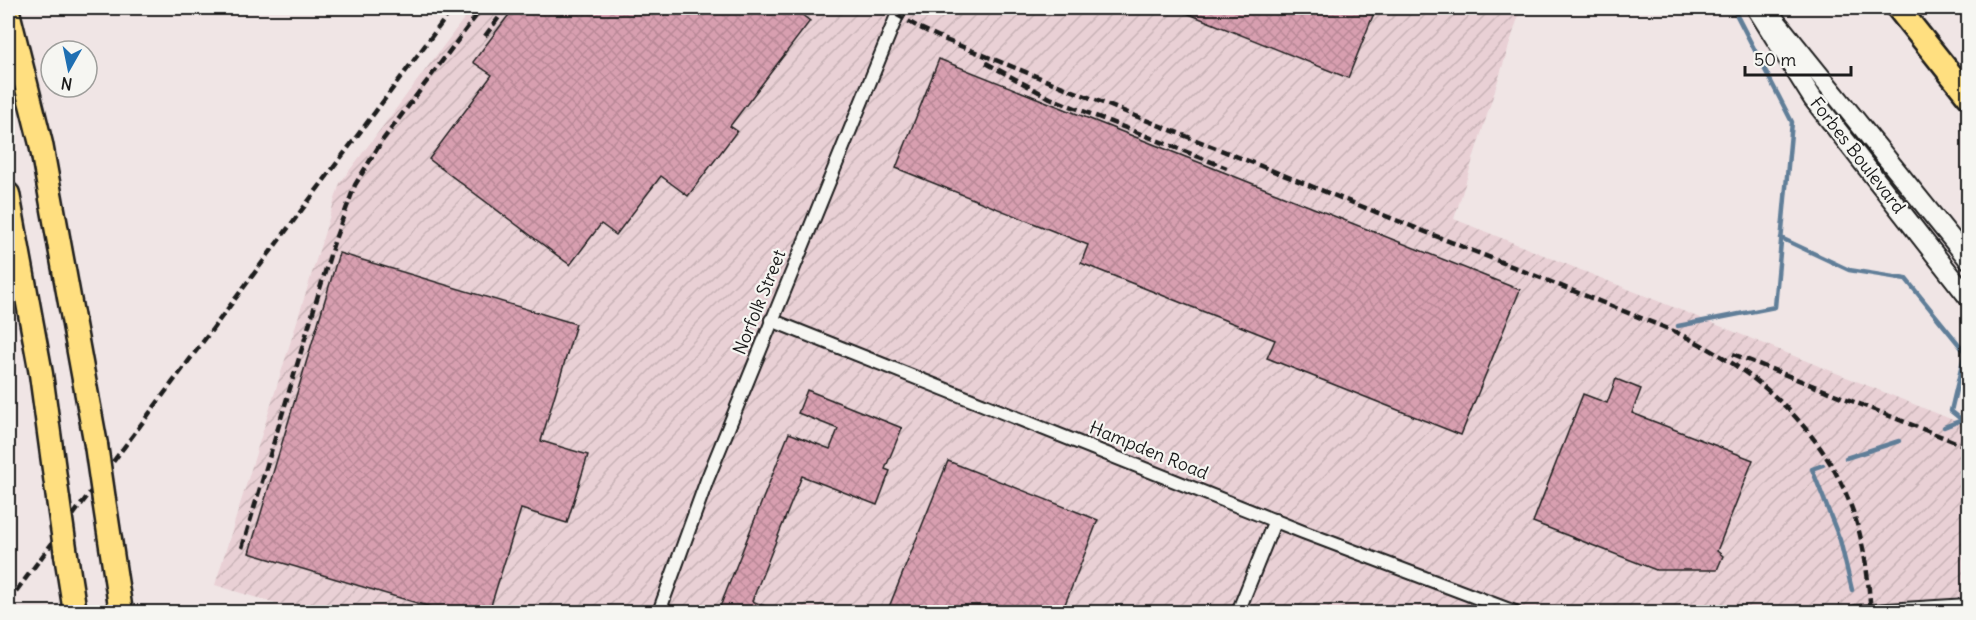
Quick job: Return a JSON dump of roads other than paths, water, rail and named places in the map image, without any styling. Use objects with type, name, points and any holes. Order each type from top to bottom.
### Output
[{"type":"highway","points":[[1898,8],[1968,96]]},
{"type":"highway","points":[[8,12],[41,144],[96,445],[121,612]]},
{"type":"highway","points":[[8,194],[41,374],[75,612]]},
{"type":"street","name":"Norfolk Street","points":[[659,612],[707,480],[900,8]]},
{"type":"street","name":"Forbes Boulevard","points":[[1756,8],[1814,99],[1968,297]]},
{"type":"street","name":"Forbes Boulevard","points":[[1764,8],[1968,259]]},
{"type":"street","name":"Hampden Road","points":[[771,320],[1275,520],[1515,612]]},
{"type":"street","points":[[1238,612],[1275,520]]},
{"type":"street","points":[[1855,612],[1968,605]]},
{"type":"waterway","points":[[1678,326],[1775,307],[1792,122],[1733,8]]},
{"type":"waterway","points":[[1781,238],[1849,270],[1906,279],[1965,352],[1951,411],[1962,420],[1968,418]]},
{"type":"waterway","points":[[1944,427],[1962,420]]},
{"type":"waterway","points":[[1846,458],[1899,441]]},
{"type":"waterway","points":[[1823,465],[1812,469],[1840,540],[1852,590]]},
{"type":"railway","points":[[8,602],[453,8]]},
{"type":"railway","points":[[242,548],[334,242],[355,185],[382,141],[482,8]]},
{"type":"railway","points":[[485,36],[506,8]]},
{"type":"railway","points":[[885,8],[948,41],[1671,330],[1736,366],[1793,414],[1816,442],[1836,474],[1851,507],[1862,544],[1871,612]]},
{"type":"railway","points":[[986,63],[1050,98],[1227,168]]},
{"type":"railway","points":[[1733,354],[1968,447]]}]
